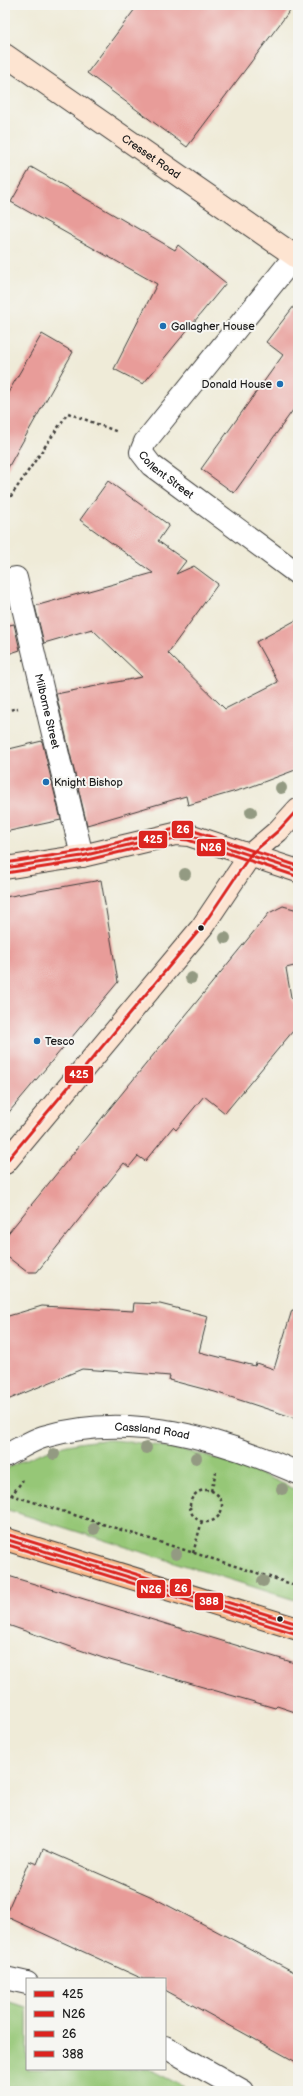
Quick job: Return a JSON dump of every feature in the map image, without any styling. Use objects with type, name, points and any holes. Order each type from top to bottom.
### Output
[{"type":"main road","points":[[5,1539],[298,1629]]},
{"type":"street","name":"Cresset Road","points":[[5,55],[297,257]]},
{"type":"street","name":"Collent Street","points":[[297,257],[144,442],[141,452],[151,465],[298,574]]},
{"type":"street","name":"Milborne Street","points":[[10,579],[82,856]]},
{"type":"street","points":[[5,1163],[206,922],[251,854],[278,831],[298,810]]},
{"type":"street","points":[[5,868],[82,856],[175,834],[189,834],[298,871]]},
{"type":"street","name":"Cassland Road","points":[[5,1456],[41,1437],[80,1428],[114,1426],[152,1428],[210,1441],[268,1460],[298,1473]]},
{"type":"street","points":[[5,1978],[26,1983]]},
{"type":"street","points":[[166,2048],[243,2091]]},
{"type":"path","points":[[5,492],[11,496],[68,413],[144,442]]},
{"type":"path","points":[[211,1491],[218,1468]]},
{"type":"path","points":[[12,1496],[27,1474]]},
{"type":"path","points":[[200,1491],[211,1491],[216,1493],[221,1501],[221,1510],[216,1518],[202,1521],[195,1517],[191,1511],[191,1499],[200,1491]]},
{"type":"path","points":[[5,1493],[298,1586]]},
{"type":"path","points":[[193,1553],[202,1521]]},
{"type":"green space","points":[[111,1440],[135,1442],[183,1450],[207,1456],[253,1471],[298,1491],[298,1601],[5,1509],[6,1469],[19,1462],[57,1448],[83,1442]]},
{"type":"green space","points":[[5,2001],[26,2007],[26,2070],[151,2070],[192,2091],[5,2091]]},
{"type":"building","points":[[138,5],[294,5],[187,147],[87,73]]},
{"type":"building","points":[[31,167],[175,250],[178,245],[226,283],[143,384],[114,369],[157,284],[11,202]]},
{"type":"building","points":[[298,301],[298,403],[234,493],[201,469],[283,355],[266,342]]},
{"type":"building","points":[[42,334],[73,352],[5,473],[5,398]]},
{"type":"building","points":[[108,481],[169,525],[158,541],[186,561],[176,574],[194,566],[218,584],[168,653],[225,709],[278,682],[256,642],[298,619],[298,769],[250,787],[188,805],[186,796],[87,825],[56,694],[142,677],[92,629],[44,643],[35,606],[153,573],[80,520]]},
{"type":"building","points":[[14,624],[20,650],[5,655],[5,626]]},
{"type":"building","points":[[42,741],[61,820],[5,832],[5,750]]},
{"type":"building","name":"Tesco","points":[[101,880],[118,982],[5,1117],[5,897]]},
{"type":"building","points":[[283,906],[298,910],[298,965],[286,968],[291,997],[298,1012],[298,1025],[225,1113],[204,1096],[176,1130],[173,1127],[145,1161],[138,1156],[129,1167],[124,1163],[37,1272],[27,1272],[5,1255],[5,1237],[269,913]]},
{"type":"building","points":[[134,1303],[160,1304],[208,1316],[199,1352],[255,1366],[256,1363],[274,1369],[292,1310],[298,1311],[298,1419],[215,1392],[169,1380],[170,1376],[82,1369],[5,1401],[5,1317],[42,1306],[133,1311]]},
{"type":"building","points":[[5,1575],[298,1664],[298,1713],[277,1706],[275,1708],[103,1658],[5,1624]]},
{"type":"building","points":[[43,1849],[150,1896],[298,1974],[298,2063],[166,1991],[166,1978],[141,1978],[5,1916],[29,1861],[37,1864]]},
{"type":"transit line","name":"425","points":[[5,1163],[202,927],[251,854],[278,831],[298,809]]},
{"type":"transit line","name":"26","points":[[5,863],[81,851],[175,829],[191,830],[298,866]]},
{"type":"transit line","name":"425","points":[[5,868],[82,856],[175,834],[189,835],[298,871]]},
{"type":"transit line","name":"N26","points":[[6,873],[83,861],[175,839],[188,840],[296,876]]},
{"type":"transit line","name":"26","points":[[6,1534],[298,1624]]},
{"type":"transit line","name":"388","points":[[5,1539],[298,1629]]},
{"type":"transit line","name":"N26","points":[[5,1544],[297,1634]]},
{"type":"place","name":"Gallagher House","points":[[163,326]]},
{"type":"place","name":"Donald House","points":[[280,384]]},
{"type":"place","name":"Knight Bishop","points":[[46,782]]},
{"type":"place","name":"Tesco","points":[[37,1041]]}]
